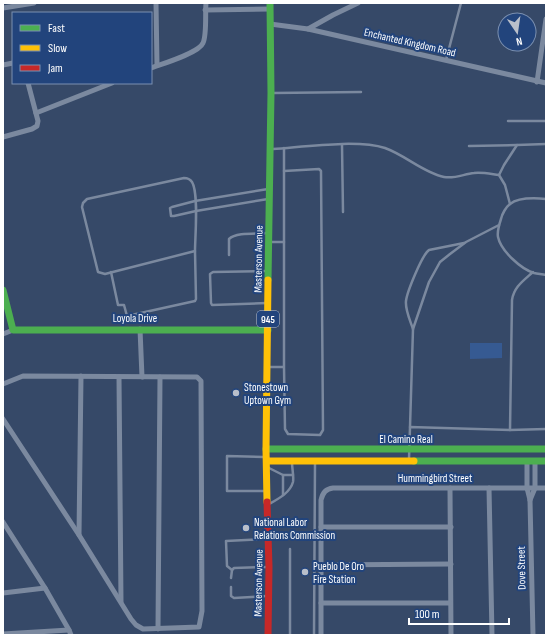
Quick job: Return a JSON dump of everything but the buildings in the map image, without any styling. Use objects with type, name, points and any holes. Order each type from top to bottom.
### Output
[{"type":"street","points":[[3,8],[34,3]]},
{"type":"street","points":[[156,3],[158,65]]},
{"type":"street","points":[[152,68],[195,51],[202,46],[204,40],[206,3]]},
{"type":"street","points":[[308,29],[358,3]]},
{"type":"street","points":[[206,10],[270,6]]},
{"type":"street","name":"Masterson Avenue","points":[[268,635],[269,539],[266,449],[270,242],[270,6]]},
{"type":"street","points":[[537,82],[546,20]]},
{"type":"street","name":"Enchanted Kingdom Road","points":[[270,24],[308,29],[546,83]]},
{"type":"street","points":[[3,137],[35,128],[38,124],[28,84]]},
{"type":"street","points":[[36,112],[108,84]]},
{"type":"street","points":[[3,290],[13,330]]},
{"type":"street","points":[[140,329],[142,376]]},
{"type":"street","name":"Loyola Drive","points":[[3,334],[13,330],[268,330]]},
{"type":"street","points":[[3,384],[23,376],[196,377],[201,381],[202,611],[199,627],[143,629],[136,626],[79,535],[3,419]]},
{"type":"street","points":[[79,535],[81,376]]},
{"type":"street","points":[[119,377],[121,603]]},
{"type":"street","points":[[158,629],[160,377]]},
{"type":"street","name":"El Camino Real","points":[[266,449],[546,449]]},
{"type":"street","name":"Dove Street","points":[[530,500],[535,488],[531,461]]},
{"type":"street","name":"Dove Street","points":[[531,461],[527,488],[530,500],[533,635]]},
{"type":"street","name":"El Camino Real","points":[[267,462],[546,461]]},
{"type":"street","name":"Hummingbird Street","points":[[321,527],[321,500],[324,491],[333,488],[546,488]]},
{"type":"street","points":[[450,488],[451,635]]},
{"type":"street","points":[[488,488],[492,635]]},
{"type":"street","points":[[3,522],[45,588],[70,633],[3,634]]},
{"type":"street","points":[[321,635],[321,527],[451,528]]},
{"type":"street","points":[[321,565],[451,564]]},
{"type":"street","points":[[3,593],[45,588]]},
{"type":"street","points":[[321,603],[450,603]]},
{"type":"lane","points":[[446,60],[461,3]]},
{"type":"lane","points":[[271,93],[361,92]]},
{"type":"lane","points":[[508,121],[546,121]]},
{"type":"lane","points":[[469,146],[518,146],[546,144]]},
{"type":"lane","points":[[270,149],[342,145],[377,146],[394,152],[434,174],[445,177],[456,177],[481,173],[499,175]]},
{"type":"lane","points":[[342,145],[343,212]]},
{"type":"lane","points":[[499,175],[504,165],[518,146]]},
{"type":"lane","points":[[284,148],[284,172],[284,367],[285,429],[288,434],[320,435],[323,430],[321,171],[319,169],[284,172]]},
{"type":"lane","points":[[499,175],[505,185],[510,204]]},
{"type":"lane","points":[[111,272],[118,305],[124,305],[127,316],[195,301],[196,211],[194,187],[192,181],[188,178],[184,178],[87,199],[83,203],[82,207],[97,269],[101,274],[195,251]]},
{"type":"lane","points":[[269,189],[195,201],[170,208],[170,214],[171,216],[174,216],[269,199]]},
{"type":"lane","points":[[546,200],[536,198],[520,200],[510,204],[502,214],[498,237],[504,250],[513,260],[533,272],[546,275]]},
{"type":"lane","points":[[409,461],[413,329],[429,282],[440,262],[466,242],[499,225]]},
{"type":"lane","points":[[229,255],[229,239],[231,237],[238,235],[269,233]]},
{"type":"lane","points":[[270,242],[284,242]]},
{"type":"lane","points":[[413,329],[406,301],[421,261],[429,250],[466,242]]},
{"type":"lane","points":[[268,303],[212,305],[210,274],[213,272],[269,271]]},
{"type":"lane","points":[[510,430],[512,300],[515,289],[533,272]]},
{"type":"lane","points":[[268,367],[284,367]]},
{"type":"lane","points":[[410,427],[510,430],[546,429]]},
{"type":"lane","points":[[268,491],[227,491],[227,456],[267,462],[283,475],[293,475]]},
{"type":"lane","points":[[268,504],[283,495],[292,484],[292,461]]},
{"type":"lane","points":[[314,635],[315,461]]},
{"type":"lane","points":[[283,475],[283,495]]},
{"type":"lane","points":[[232,570],[227,566],[226,541],[269,539]]},
{"type":"lane","points":[[290,550],[290,635]]},
{"type":"lane","points":[[232,570],[236,568],[269,567]]},
{"type":"lane","points":[[231,578],[232,570]]},
{"type":"lane","points":[[231,587],[231,596],[234,598],[269,596]]},
{"type":"shaded area","points":[[470,343],[502,343],[502,358],[470,359]]},
{"type":"traffic: fast","points":[[268,280],[271,93],[270,3]]},
{"type":"traffic: fast","points":[[3,290],[13,330],[268,330]]},
{"type":"traffic: fast","points":[[266,449],[546,449]]},
{"type":"traffic: fast","points":[[414,461],[546,461]]},
{"type":"traffic: slow","points":[[267,502],[266,449],[268,280]]},
{"type":"traffic: slow","points":[[267,461],[414,461]]},
{"type":"traffic: jam","points":[[267,502],[269,567],[268,635]]},
{"type":"place","name":"Stonestown Uptown Gym","points":[[236,393]]},
{"type":"place","name":"National Labor Relations Commission","points":[[246,528]]},
{"type":"place","name":"Pueblo De Oro Fire Station","points":[[305,572]]}]
